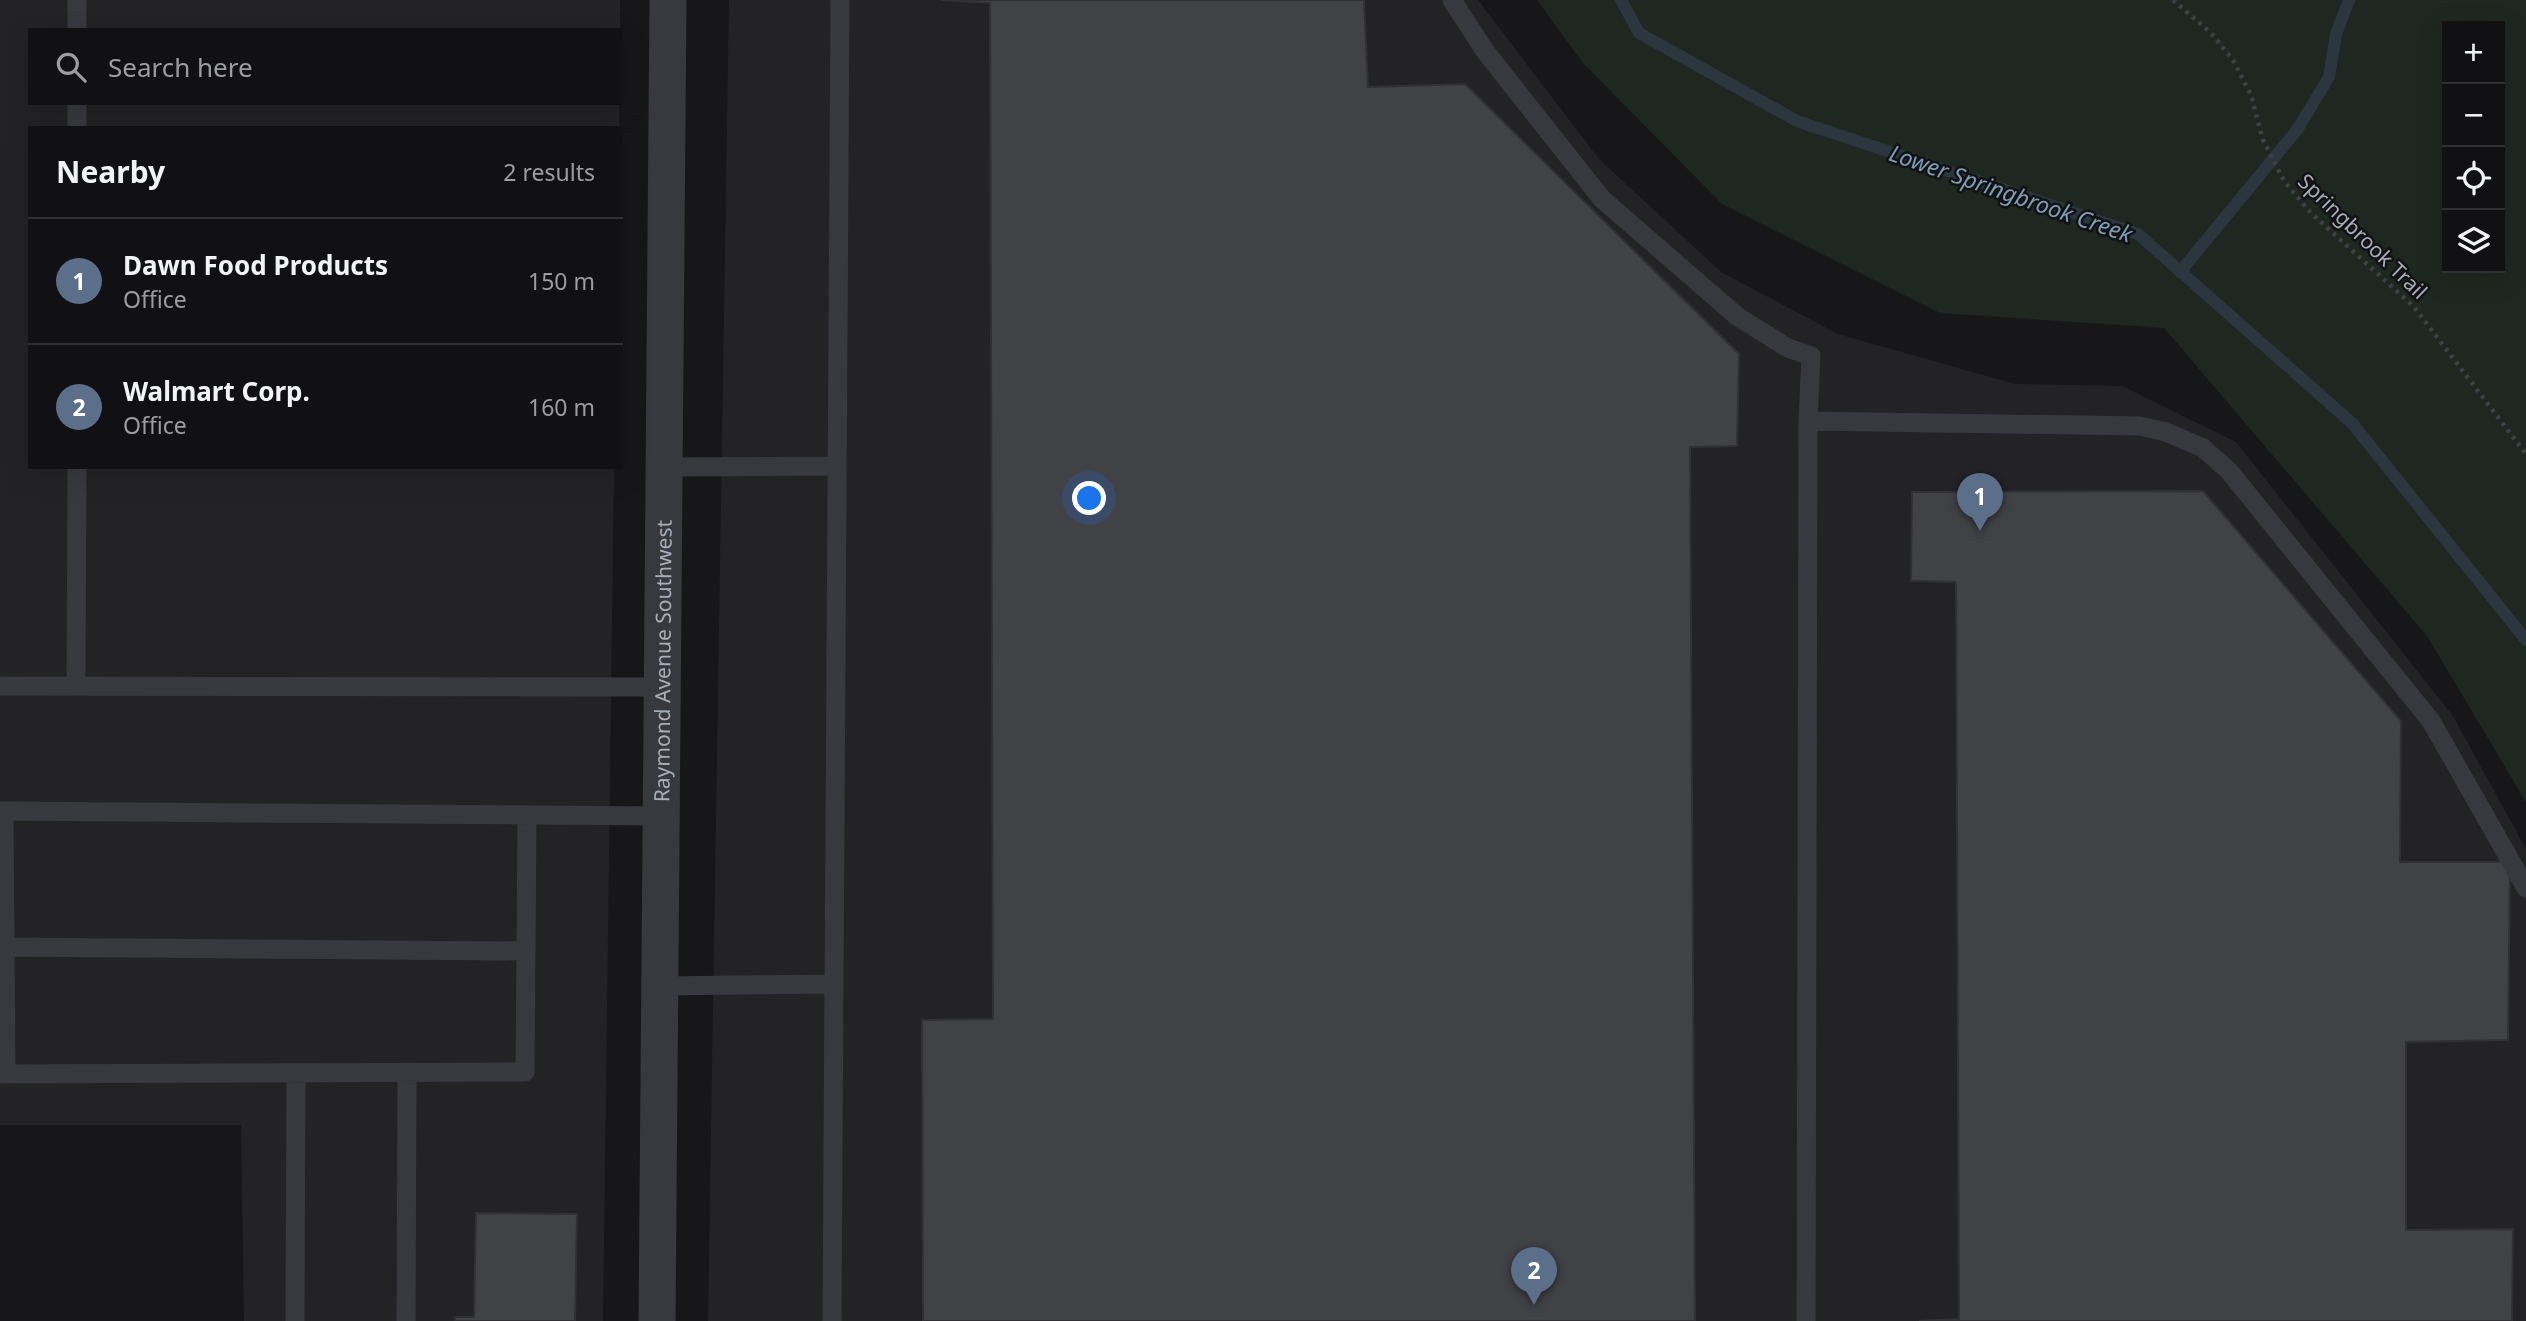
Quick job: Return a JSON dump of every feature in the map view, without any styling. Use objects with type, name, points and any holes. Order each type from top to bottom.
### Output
[{"type":"street","name":"Raymond Avenue Southwest","points":[[657,1321],[668,0]]},
{"type":"lane","points":[[77,0],[77,28]]},
{"type":"lane","points":[[832,1321],[840,0]]},
{"type":"lane","points":[[1452,0],[1485,51],[1602,199],[1738,317],[1788,348],[1811,356],[1808,421],[1807,1321]]},
{"type":"lane","points":[[77,105],[77,126]]},
{"type":"lane","points":[[1808,421],[2140,426],[2166,432],[2203,448],[2229,471],[2431,720],[2526,888]]},
{"type":"lane","points":[[664,467],[837,466]]},
{"type":"lane","points":[[76,469],[76,686]]},
{"type":"lane","points":[[0,686],[662,687]]},
{"type":"lane","points":[[527,815],[525,1072],[3,1074],[2,811],[661,816]]},
{"type":"lane","points":[[3,947],[526,951]]},
{"type":"lane","points":[[660,986],[834,984]]},
{"type":"lane","points":[[295,1321],[296,1073]]},
{"type":"lane","points":[[406,1321],[407,1073]]},
{"type":"path","name":"Springbrook Trail","points":[[2173,0],[2211,33],[2233,60],[2251,95],[2263,140],[2284,181],[2311,213],[2414,307],[2526,454]]},
{"type":"shaded area","points":[[0,0],[620,0],[620,28],[28,28],[28,105],[619,105],[619,126],[28,126],[28,469],[614,469],[603,1321],[244,1321],[241,1125],[0,1125]]},
{"type":"shaded area","points":[[729,0],[1478,0],[1599,159],[1721,272],[1838,334],[2015,384],[2122,386],[2236,442],[2453,716],[2526,849],[2526,1321],[708,1321]]},
{"type":"shaded area","points":[[1537,0],[2526,0],[2526,802],[2427,636],[2164,328],[1940,313],[1722,204],[1583,63]]},
{"type":"building","points":[[941,0],[1364,0],[1368,87],[1465,84],[1739,354],[1737,446],[1690,447],[1695,1321],[923,1321],[922,1020],[993,1019],[990,3]]},
{"type":"building","points":[[2203,491],[2401,721],[2400,862],[2510,862],[2508,1040],[2406,1042],[2406,1230],[2513,1229],[2512,1321],[1919,1321],[1959,1319],[1956,582],[1911,581],[1912,492]]},
{"type":"building","points":[[476,1213],[577,1214],[575,1321],[455,1321],[455,1317],[474,1317]]},
{"type":"waterway","name":"Lower Springbrook Creek","points":[[1621,0],[1639,33],[1797,121],[2138,234],[2352,423],[2526,640]]},
{"type":"waterway","points":[[2180,272],[2297,130],[2329,77],[2336,34],[2349,0]]},
{"type":"place","name":"Dawn Food Products","points":[[1980,531]]},
{"type":"place","name":"Walmart Corp.","points":[[1534,1305]]}]
